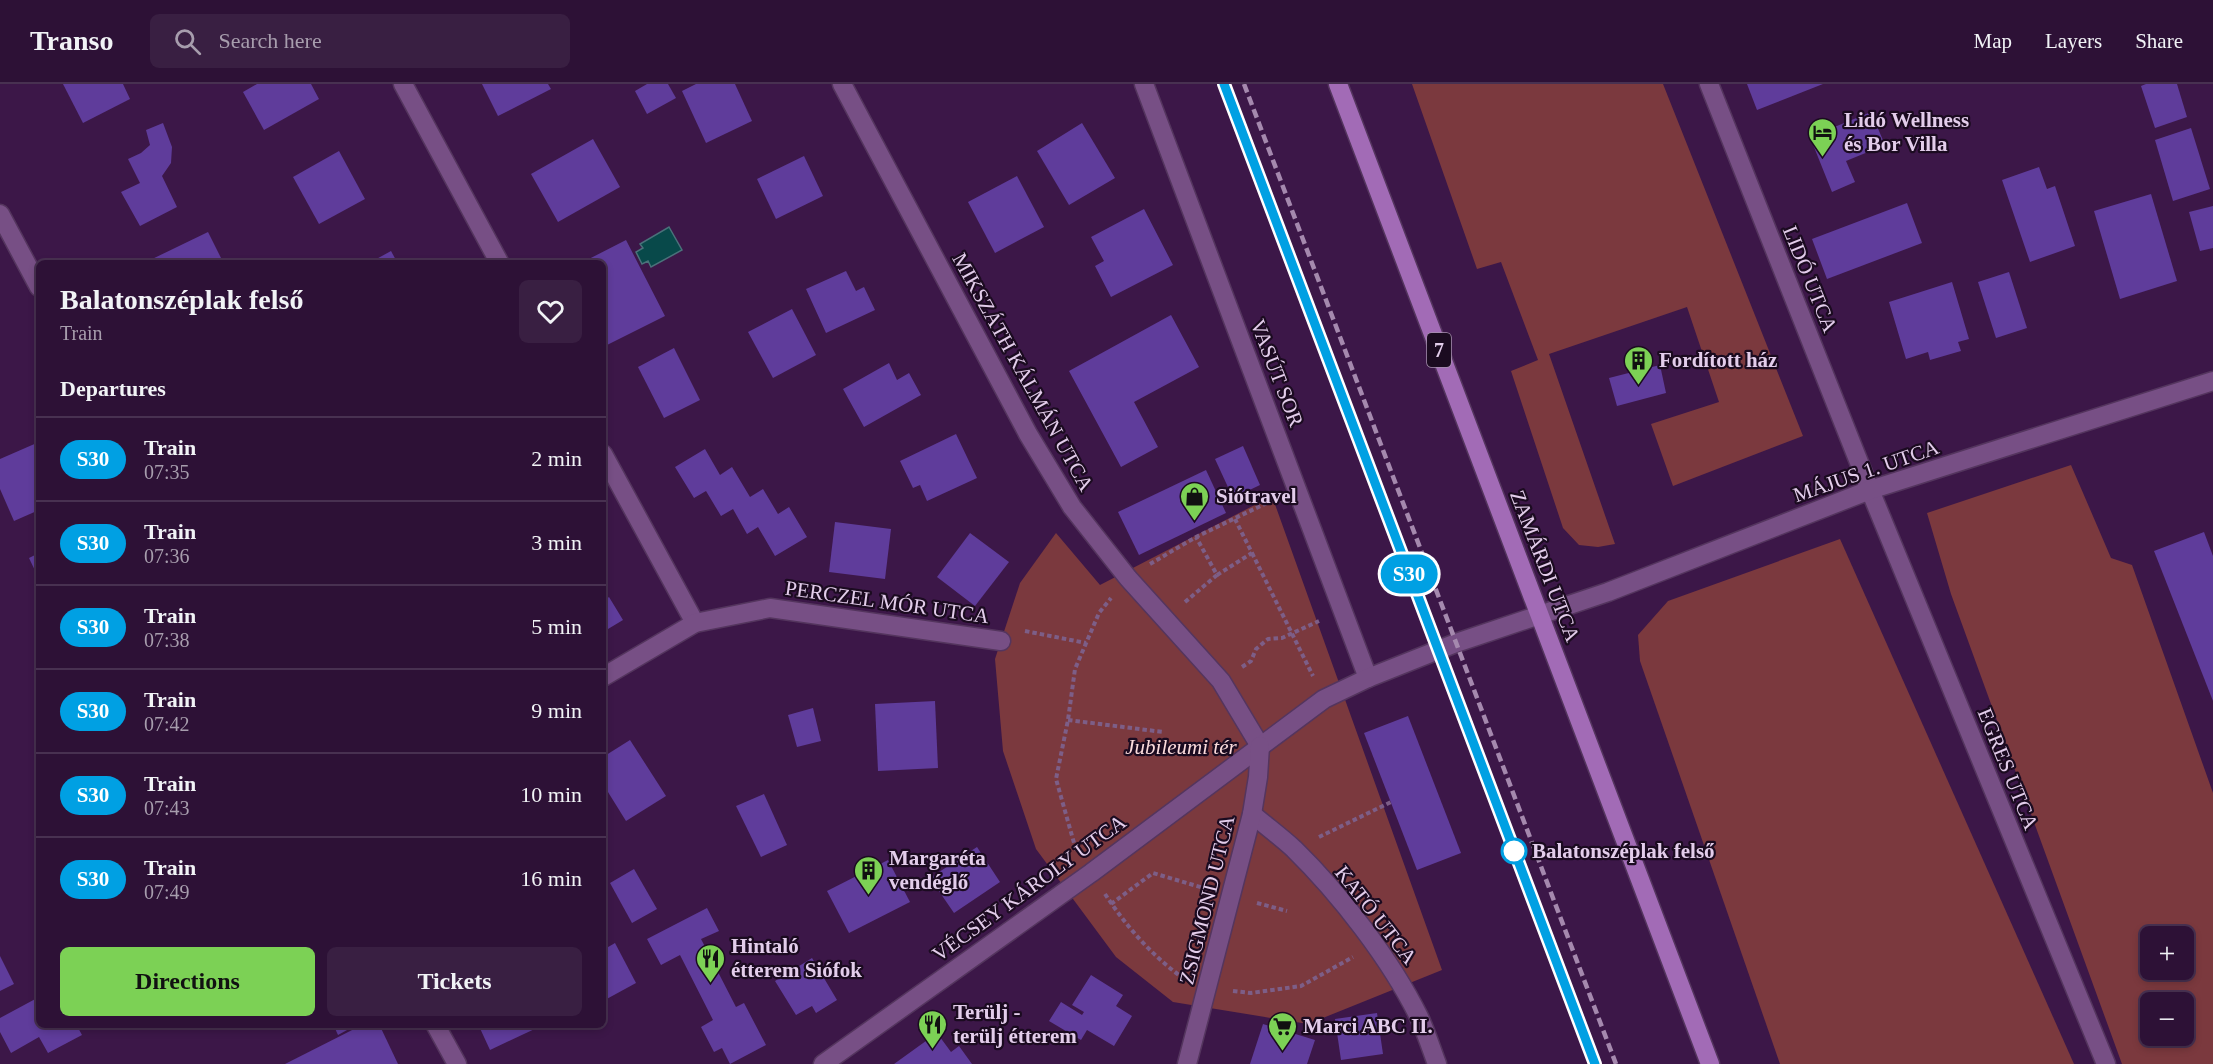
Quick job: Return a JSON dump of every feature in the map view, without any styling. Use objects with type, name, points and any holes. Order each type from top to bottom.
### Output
[{"type":"main road","name":"ZAMÁRDI UTCA","points":[[1338,84],[1710,1064]]},
{"type":"street","points":[[403,84],[499,260]]},
{"type":"street","name":"MIKSZÁTH KÁLMÁN UTCA","points":[[842,84],[1028,434],[1072,507],[1128,578],[1221,681],[1260,746]]},
{"type":"street","name":"VASÚT SOR","points":[[1144,84],[1368,678]]},
{"type":"street","name":"LIDÓ UTCA","points":[[1709,84],[1870,490]]},
{"type":"street","points":[[0,214],[36,281]]},
{"type":"street","name":"MÁJUS 1. UTCA","points":[[1539,616],[1627,585],[1870,490],[2213,381]]},
{"type":"street","points":[[606,460],[695,623]]},
{"type":"street","name":"EGRES UTCA","points":[[1870,490],[2106,1064]]},
{"type":"street","name":"PERCZEL MÓR UTCA","points":[[606,675],[695,623],[770,608],[1001,641]]},
{"type":"street","points":[[1260,746],[1324,699],[1368,678],[1456,643],[1539,616]]},
{"type":"street","name":"ZSIGMOND UTCA","points":[[1187,1064],[1252,814],[1260,746]]},
{"type":"street","name":"VÉCSEY KÁROLY UTCA","points":[[823,1064],[1090,873],[1260,746]]},
{"type":"street","name":"KATÓ UTCA","points":[[1252,814],[1294,849],[1346,908],[1374,945],[1416,1010],[1437,1064]]},
{"type":"street","points":[[437,1028],[457,1064]]},
{"type":"path","points":[[1296,490],[1196,537],[1128,578],[1099,613],[1075,669],[1068,720],[1056,778],[1074,848],[1090,873],[1112,904],[1166,965],[1186,980],[1207,988],[1251,993],[1301,986],[1374,945]]},
{"type":"path","points":[[1235,519],[1324,699]]},
{"type":"path","points":[[1196,537],[1217,575]]},
{"type":"path","points":[[1165,619],[1217,575],[1252,554]]},
{"type":"path","points":[[1221,681],[1251,661],[1256,649],[1268,639],[1282,638],[1342,611]]},
{"type":"path","points":[[1068,720],[1163,732]]},
{"type":"path","points":[[1294,849],[1391,802]]},
{"type":"path","points":[[1112,904],[1153,873],[1287,911]]},
{"type":"green space","points":[[1412,84],[1663,84],[1803,436],[1673,486],[1651,424],[1719,402],[1687,307],[1549,354],[1615,544],[1598,547],[1579,545],[1563,528],[1511,371],[1538,360],[1501,262],[1477,269]]},
{"type":"green space","points":[[2071,465],[2111,558],[2132,565],[2213,793],[2213,1064],[2122,1064],[1951,594],[1927,513]]},
{"type":"green space","name":"Jubileumi tér","points":[[1272,496],[1442,970],[1308,1024],[1173,1002],[1116,957],[1036,849],[1003,751],[995,659],[1020,583],[1056,533],[1100,585]]},
{"type":"green space","points":[[1840,539],[2074,1064],[1780,1064],[1640,661],[1638,635],[1668,601]]},
{"type":"shaded area","points":[[669,227],[682,250],[651,267],[648,261],[642,264],[636,252],[643,248],[640,244]]},
{"type":"building","points":[[63,84],[123,84],[130,99],[83,123]]},
{"type":"building","points":[[257,84],[311,84],[319,99],[264,130],[243,92]]},
{"type":"building","points":[[482,84],[548,84],[551,89],[498,116]]},
{"type":"building","points":[[647,84],[668,84],[676,98],[647,114],[635,91]]},
{"type":"building","points":[[696,84],[735,84],[752,121],[706,143],[682,91]]},
{"type":"building","points":[[1747,84],[1823,84],[1757,110]]},
{"type":"building","points":[[2177,84],[2187,117],[2155,128],[2141,86]]},
{"type":"building","points":[[1871,112],[1885,145],[1846,161],[1855,182],[1832,192],[1810,137]]},
{"type":"building","points":[[163,123],[172,147],[171,163],[162,176],[177,207],[140,226],[121,192],[140,183],[128,159],[141,153],[150,145],[146,130]]},
{"type":"building","points":[[1082,123],[1115,178],[1069,205],[1037,151]]},
{"type":"building","points":[[2191,128],[2210,189],[2173,201],[2155,140]]},
{"type":"building","points":[[593,139],[620,187],[558,222],[531,174]]},
{"type":"building","points":[[339,151],[365,199],[319,224],[293,177]]},
{"type":"building","points":[[804,156],[823,196],[776,219],[757,179]]},
{"type":"building","points":[[2039,167],[2047,189],[2055,186],[2075,246],[2030,262],[2002,180]]},
{"type":"building","points":[[1017,176],[1044,227],[995,253],[968,202]]},
{"type":"building","points":[[2151,194],[2177,281],[2120,299],[2094,211]]},
{"type":"building","points":[[1907,203],[1922,243],[1827,279],[1812,239]]},
{"type":"building","points":[[2213,206],[2213,248],[2200,251],[2189,212]]},
{"type":"building","points":[[1144,209],[1173,265],[1111,297],[1095,266],[1104,261],[1091,237]]},
{"type":"building","points":[[208,232],[222,260],[150,260]]},
{"type":"building","points":[[626,240],[665,316],[606,346],[606,260],[587,260]]},
{"type":"building","points":[[391,251],[396,260],[375,260]]},
{"type":"building","points":[[846,271],[856,291],[864,287],[875,310],[826,333],[806,289]]},
{"type":"building","points":[[2009,272],[2027,328],[1996,338],[1978,282]]},
{"type":"building","points":[[1952,282],[1969,339],[1958,342],[1961,351],[1930,360],[1928,352],[1906,359],[1889,302]]},
{"type":"building","points":[[792,309],[816,355],[773,378],[748,332]]},
{"type":"building","points":[[1171,315],[1199,367],[1134,402],[1158,447],[1121,467],[1069,371]]},
{"type":"building","points":[[674,348],[700,400],[664,418],[638,367]]},
{"type":"building","points":[[889,363],[897,380],[909,373],[921,395],[864,427],[843,389]]},
{"type":"building","name":"Fordított ház","points":[[1660,365],[1666,393],[1617,406],[1609,378]]},
{"type":"building","points":[[956,434],[977,478],[927,501],[920,485],[913,488],[900,461]]},
{"type":"building","points":[[36,443],[36,511],[14,521],[0,489],[0,459]]},
{"type":"building","points":[[1243,446],[1260,485],[1233,498],[1215,459]]},
{"type":"building","points":[[705,449],[720,475],[732,467],[750,497],[763,489],[778,514],[789,507],[807,537],[775,556],[758,527],[747,534],[733,509],[721,516],[706,491],[694,498],[675,467]]},
{"type":"building","points":[[1206,470],[1226,513],[1139,555],[1118,512]]},
{"type":"building","points":[[835,522],[891,529],[885,579],[829,572]]},
{"type":"building","points":[[2204,532],[2213,556],[2213,701],[2154,551]]},
{"type":"building","points":[[970,533],[1009,562],[975,606],[937,577]]},
{"type":"building","points":[[36,554],[36,573],[29,558]]},
{"type":"building","points":[[609,597],[623,620],[606,630],[606,599]]},
{"type":"building","points":[[935,701],[938,768],[878,771],[875,704]]},
{"type":"building","points":[[813,708],[821,741],[797,747],[788,715]]},
{"type":"building","points":[[1408,716],[1461,853],[1417,870],[1364,733]]},
{"type":"building","points":[[630,740],[666,796],[626,821],[606,789],[606,755]]},
{"type":"building","points":[[764,794],[787,845],[761,857],[736,806]]},
{"type":"building","points":[[977,847],[1000,882],[954,913],[930,878]]},
{"type":"building","name":"Margaréta vendéglő","points":[[888,860],[910,902],[849,933],[827,891]]},
{"type":"building","points":[[634,869],[657,909],[632,923],[610,883]]},
{"type":"building","name":"Hintaló étterem Siófok","points":[[707,908],[719,931],[701,939],[736,1007],[744,1003],[766,1045],[730,1064],[722,1048],[714,1052],[701,1027],[713,1020],[680,955],[661,965],[647,939]]},
{"type":"building","points":[[615,943],[636,983],[606,999],[606,948]]},
{"type":"building","points":[[0,956],[14,984],[0,991]]},
{"type":"building","points":[[812,958],[837,1000],[816,1013],[812,1006],[796,1015],[775,981]]},
{"type":"building","points":[[1091,975],[1123,995],[1116,1006],[1132,1016],[1114,1046],[1087,1030],[1081,1040],[1049,1021],[1061,1002],[1082,1015],[1084,1012],[1072,1005]]},
{"type":"building","points":[[36,999],[36,1028],[78,1028],[82,1035],[48,1053],[39,1037],[11,1053],[0,1032],[0,1018]]},
{"type":"building","points":[[1377,1013],[1383,1054],[1341,1060],[1335,1019]]},
{"type":"building","name":"Marci ABC II.","points":[[1263,1024],[1315,1040],[1307,1064],[1250,1064]]},
{"type":"building","points":[[335,1028],[351,1028],[338,1035]]},
{"type":"building","points":[[356,1028],[381,1028],[398,1064],[285,1064]]},
{"type":"building","points":[[480,1028],[537,1028],[490,1050]]},
{"type":"building","name":"Terülj - terülj étterem","points":[[937,1033],[951,1052],[959,1046],[972,1064],[894,1064]]},
{"type":"railway","points":[[1224,84],[1595,1064]]},
{"type":"railway","points":[[1244,84],[1616,1064]]},
{"type":"train","name":"S30","points":[[1224,84],[1595,1064]]},
{"type":"place","name":"Lidó Wellness és Bor Villa","points":[[1823,158]]},
{"type":"place","name":"Fordított ház","points":[[1638,386]]},
{"type":"place","name":"Siótravel","points":[[1195,522]]},
{"type":"place","name":"Balatonszéplak felső","points":[[1514,851]]},
{"type":"place","name":"Margaréta vendéglő","points":[[868,896]]},
{"type":"place","name":"Hintaló étterem Siófok","points":[[710,984]]},
{"type":"place","name":"Terülj - terülj étterem","points":[[932,1050]]},
{"type":"place","name":"Marci ABC II.","points":[[1282,1052]]}]
